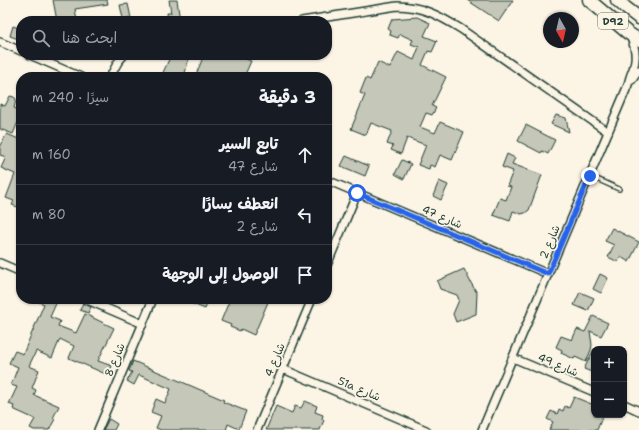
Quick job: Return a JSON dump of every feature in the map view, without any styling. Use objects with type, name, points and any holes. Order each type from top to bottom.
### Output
[{"type":"main road","name":"D92","points":[[589,0],[628,33],[639,40]]},
{"type":"main road","name":"D92","points":[[616,0],[633,11]]},
{"type":"street","points":[[332,16],[397,6],[407,6],[430,12],[461,29],[608,132]]},
{"type":"street","name":"شارع 2","points":[[628,33],[633,43],[635,55],[634,67],[629,78],[628,85]]},
{"type":"street","points":[[0,42],[16,49]]},
{"type":"street","points":[[42,60],[69,72]]},
{"type":"street","points":[[113,72],[120,60]]},
{"type":"street","name":"شارع 2","points":[[482,430],[628,85],[639,70]]},
{"type":"street","name":"شارع 47","points":[[332,182],[548,274]]},
{"type":"street","points":[[332,252],[357,193]]},
{"type":"street","points":[[0,263],[16,270]]},
{"type":"street","points":[[97,304],[143,324]]},
{"type":"street","name":"شارع 8","points":[[98,430],[151,304]]},
{"type":"street","name":"شارع 4","points":[[257,430],[310,304]]},
{"type":"street","name":"شارع 49","points":[[513,358],[591,391]]},
{"type":"street","name":"51a شارع","points":[[283,369],[426,430]]},
{"type":"street","points":[[627,405],[639,411]]},
{"type":"lane","points":[[590,176],[619,189]]},
{"type":"building","points":[[53,0],[107,0],[108,4],[75,9],[76,16],[56,16]]},
{"type":"building","points":[[169,0],[177,0],[179,16],[167,16],[167,13],[171,13]]},
{"type":"building","points":[[467,0],[513,0],[499,21]]},
{"type":"building","points":[[128,4],[131,16],[122,16],[120,5]]},
{"type":"building","points":[[417,17],[430,23],[424,36],[437,41],[432,52],[428,51],[422,65],[446,77],[432,106],[436,108],[432,115],[426,113],[420,127],[435,133],[440,122],[464,132],[452,160],[440,155],[435,167],[430,165],[429,169],[418,165],[426,145],[407,138],[401,154],[391,150],[393,146],[387,144],[392,131],[371,123],[366,135],[351,129],[365,95],[360,93],[366,78],[370,80],[378,62],[390,68],[398,52],[414,60],[419,47],[411,44],[413,40],[400,34],[398,38],[390,35],[391,31],[388,29],[392,19]]},
{"type":"building","points":[[13,26],[16,27],[16,38],[10,36]]},
{"type":"building","points":[[169,60],[188,60],[185,72],[163,72]]},
{"type":"building","points":[[202,60],[251,61],[246,72],[197,72]]},
{"type":"building","points":[[10,96],[16,99],[14,108],[16,109],[16,127],[13,134],[0,129],[0,104],[5,106]]},
{"type":"building","points":[[556,115],[566,118],[569,132],[551,124]]},
{"type":"building","points":[[526,125],[555,140],[548,154],[542,151],[541,153],[518,141]]},
{"type":"building","points":[[7,134],[16,138],[16,206],[12,205],[14,201],[6,198],[15,174],[1,168],[6,157],[0,155],[0,145]]},
{"type":"building","points":[[507,154],[515,158],[512,164],[542,175],[529,210],[521,214],[513,211],[510,221],[493,215],[500,198],[506,200],[511,187],[507,186],[513,171],[502,167]]},
{"type":"building","points":[[346,156],[369,166],[365,176],[341,166]]},
{"type":"building","points":[[402,160],[411,164],[404,179],[395,174]]},
{"type":"building","points":[[439,181],[448,185],[441,200],[433,196]]},
{"type":"building","points":[[612,228],[639,242],[629,262],[621,257],[618,262],[608,257],[614,245],[605,241]]},
{"type":"building","points":[[464,269],[477,293],[476,314],[456,322],[453,314],[459,300],[457,295],[440,289],[437,281]]},
{"type":"building","points":[[600,274],[608,278],[601,293],[593,289]]},
{"type":"building","points":[[580,292],[594,298],[588,311],[574,305]]},
{"type":"building","points":[[44,304],[56,304],[50,317],[60,321],[58,326],[76,333],[85,314],[114,328],[98,361],[112,366],[108,375],[69,358],[74,346],[60,339],[52,358],[36,351],[29,366],[39,370],[32,388],[36,390],[34,395],[59,406],[53,418],[55,419],[49,430],[34,430],[30,428],[35,419],[13,409],[14,406],[9,404],[17,387],[11,385],[18,367],[9,363],[15,351],[23,354]]},
{"type":"building","points":[[83,304],[91,307],[88,313],[80,310]]},
{"type":"building","points":[[193,304],[207,304],[205,309]]},
{"type":"building","points":[[228,304],[267,304],[254,335],[241,329],[240,331],[230,327],[231,325],[221,321]]},
{"type":"building","points":[[593,316],[608,323],[601,336],[590,331],[592,345],[586,362],[575,357],[574,359],[561,353],[562,350],[556,347],[561,336],[572,340],[577,329],[585,332]]},
{"type":"building","points":[[591,355],[591,372],[584,369]]},
{"type":"building","points":[[133,361],[246,411],[239,429],[228,424],[226,430],[161,430],[156,428],[161,416],[151,412],[156,399],[165,403],[171,389],[139,375],[134,385],[127,381],[132,372],[129,371]]},
{"type":"building","points":[[574,397],[591,404],[591,418],[602,418],[597,430],[549,430],[553,422],[547,419],[551,411],[557,414],[559,409],[563,411],[565,406],[569,408]]},
{"type":"building","points":[[305,401],[317,406],[315,412],[323,415],[322,419],[324,420],[320,430],[266,430],[276,406],[292,413],[295,406],[301,408]]},
{"type":"building","points":[[109,419],[117,424],[114,430],[103,430]]},
{"type":"route","points":[[357,193],[548,274],[590,176]]}]
